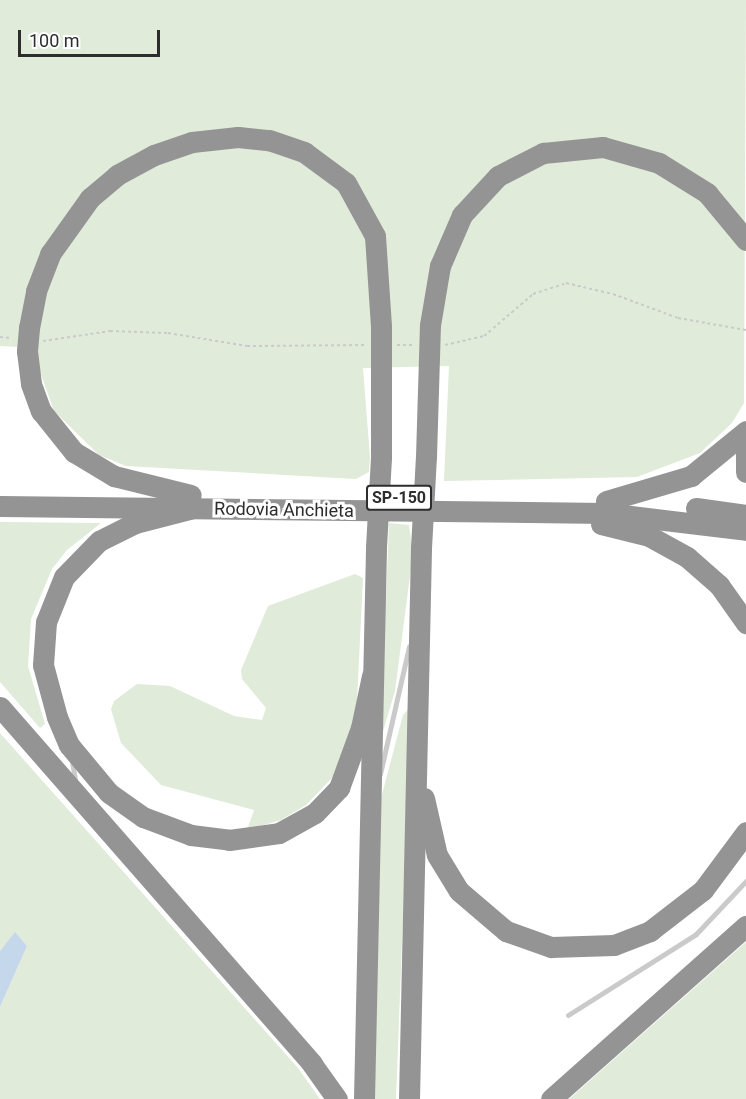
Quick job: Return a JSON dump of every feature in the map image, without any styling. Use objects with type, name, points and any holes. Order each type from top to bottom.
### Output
[{"type":"highway","points":[[192,502],[114,476],[74,452],[41,411],[31,384],[27,351],[36,291],[50,254],[90,198],[117,175],[154,155],[192,142],[238,137],[269,140],[304,152],[346,183],[375,236],[381,326],[381,457],[372,676],[364,1099]]},
{"type":"highway","points":[[409,1099],[418,602],[429,391],[430,325],[440,266],[462,215],[498,177],[543,153],[603,147],[659,163],[707,193],[746,240]]},
{"type":"highway","points":[[746,431],[746,472]]},
{"type":"highway","points":[[606,501],[691,476],[746,431]]},
{"type":"highway","name":"Rodovia Anchieta","points":[[0,493],[508,514],[606,513],[746,530]]},
{"type":"highway","name":"Rodovia Anchieta","points":[[0,506],[192,502],[606,501],[746,515]]},
{"type":"highway","points":[[192,502],[135,523],[99,541],[60,585],[46,622],[43,665],[69,745],[109,793],[160,826],[229,840],[262,838],[299,824],[339,788],[361,728],[372,676]]},
{"type":"highway","points":[[508,514],[604,525],[649,536],[705,571],[746,623]]},
{"type":"highway","points":[[0,707],[312,1064],[337,1099]]},
{"type":"highway","points":[[415,733],[437,855],[474,907],[526,940],[551,947],[592,948],[650,931],[703,890],[746,832]]},
{"type":"highway","points":[[551,1099],[746,926]]},
{"type":"lane","points":[[371,808],[395,720],[418,602]]},
{"type":"lane","points":[[69,745],[78,798]]},
{"type":"lane","points":[[568,1015],[696,934],[746,881]]},
{"type":"green space","points":[[0,0],[746,0],[744,403],[732,423],[700,453],[637,477],[444,481],[449,366],[363,368],[370,457],[369,472],[356,479],[126,466],[99,455],[54,411],[38,366],[38,348],[0,346]]},
{"type":"green space","points":[[0,522],[101,523],[67,550],[52,569],[31,619],[28,666],[45,724],[40,728],[0,682]]},
{"type":"green space","points":[[389,523],[409,525],[413,553],[395,691],[378,748],[380,603],[386,600]]},
{"type":"green space","points":[[355,574],[363,578],[356,721],[332,778],[306,805],[281,820],[247,830],[254,810],[161,785],[121,743],[111,709],[114,701],[137,684],[170,686],[234,716],[262,720],[266,708],[242,679],[241,670],[268,606]]},
{"type":"green space","points":[[411,706],[396,1099],[369,1099],[379,806],[403,715]]},
{"type":"green space","points":[[0,733],[298,1068],[320,1099],[0,1099],[0,1007],[27,946],[15,933],[0,951]]},
{"type":"green space","points":[[746,942],[746,1099],[569,1099]]},
{"type":"water","points":[[15,932],[27,946],[0,1007],[0,951]]}]
